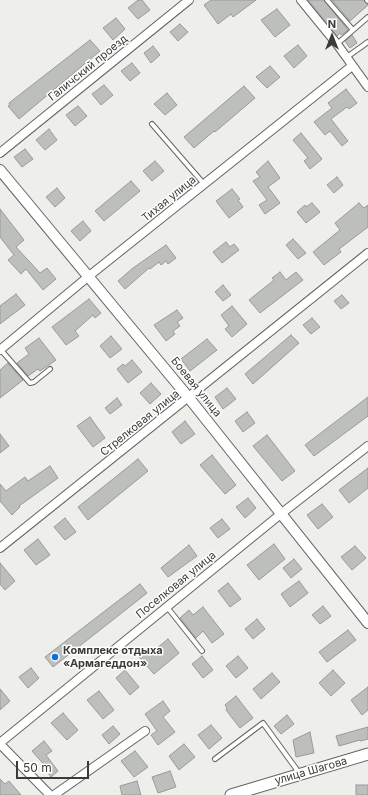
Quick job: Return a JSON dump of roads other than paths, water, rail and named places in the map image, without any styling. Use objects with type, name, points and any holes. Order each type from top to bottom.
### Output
[{"type":"main road","name":"улица Шагова","points":[[236,794],[368,754]]},
{"type":"street","name":"Галичский проезд","points":[[0,153],[189,0]]},
{"type":"street","points":[[301,0],[337,44],[368,87]]},
{"type":"street","name":"Тихая улица","points":[[0,350],[89,276],[352,66]]},
{"type":"street","name":"Боевая улица","points":[[0,170],[189,398],[368,623]]},
{"type":"street","name":"Стрелковая улица","points":[[0,548],[368,253]]},
{"type":"street","name":"Поселковая улица","points":[[0,743],[368,446]]},
{"type":"street","points":[[54,795],[145,731]]},
{"type":"street","points":[[0,743],[50,795]]},
{"type":"lane","points":[[327,0],[353,30]]},
{"type":"lane","points":[[337,44],[368,17]]},
{"type":"lane","points":[[346,57],[368,42]]},
{"type":"lane","points":[[152,124],[204,184]]},
{"type":"lane","points":[[0,350],[30,383],[34,382],[50,369]]},
{"type":"lane","points":[[167,607],[202,651]]},
{"type":"lane","points":[[215,759],[263,723],[300,774]]},
{"type":"place","name":"Комплекс отдыха «Армагеддон»","points":[[55,657]]}]
